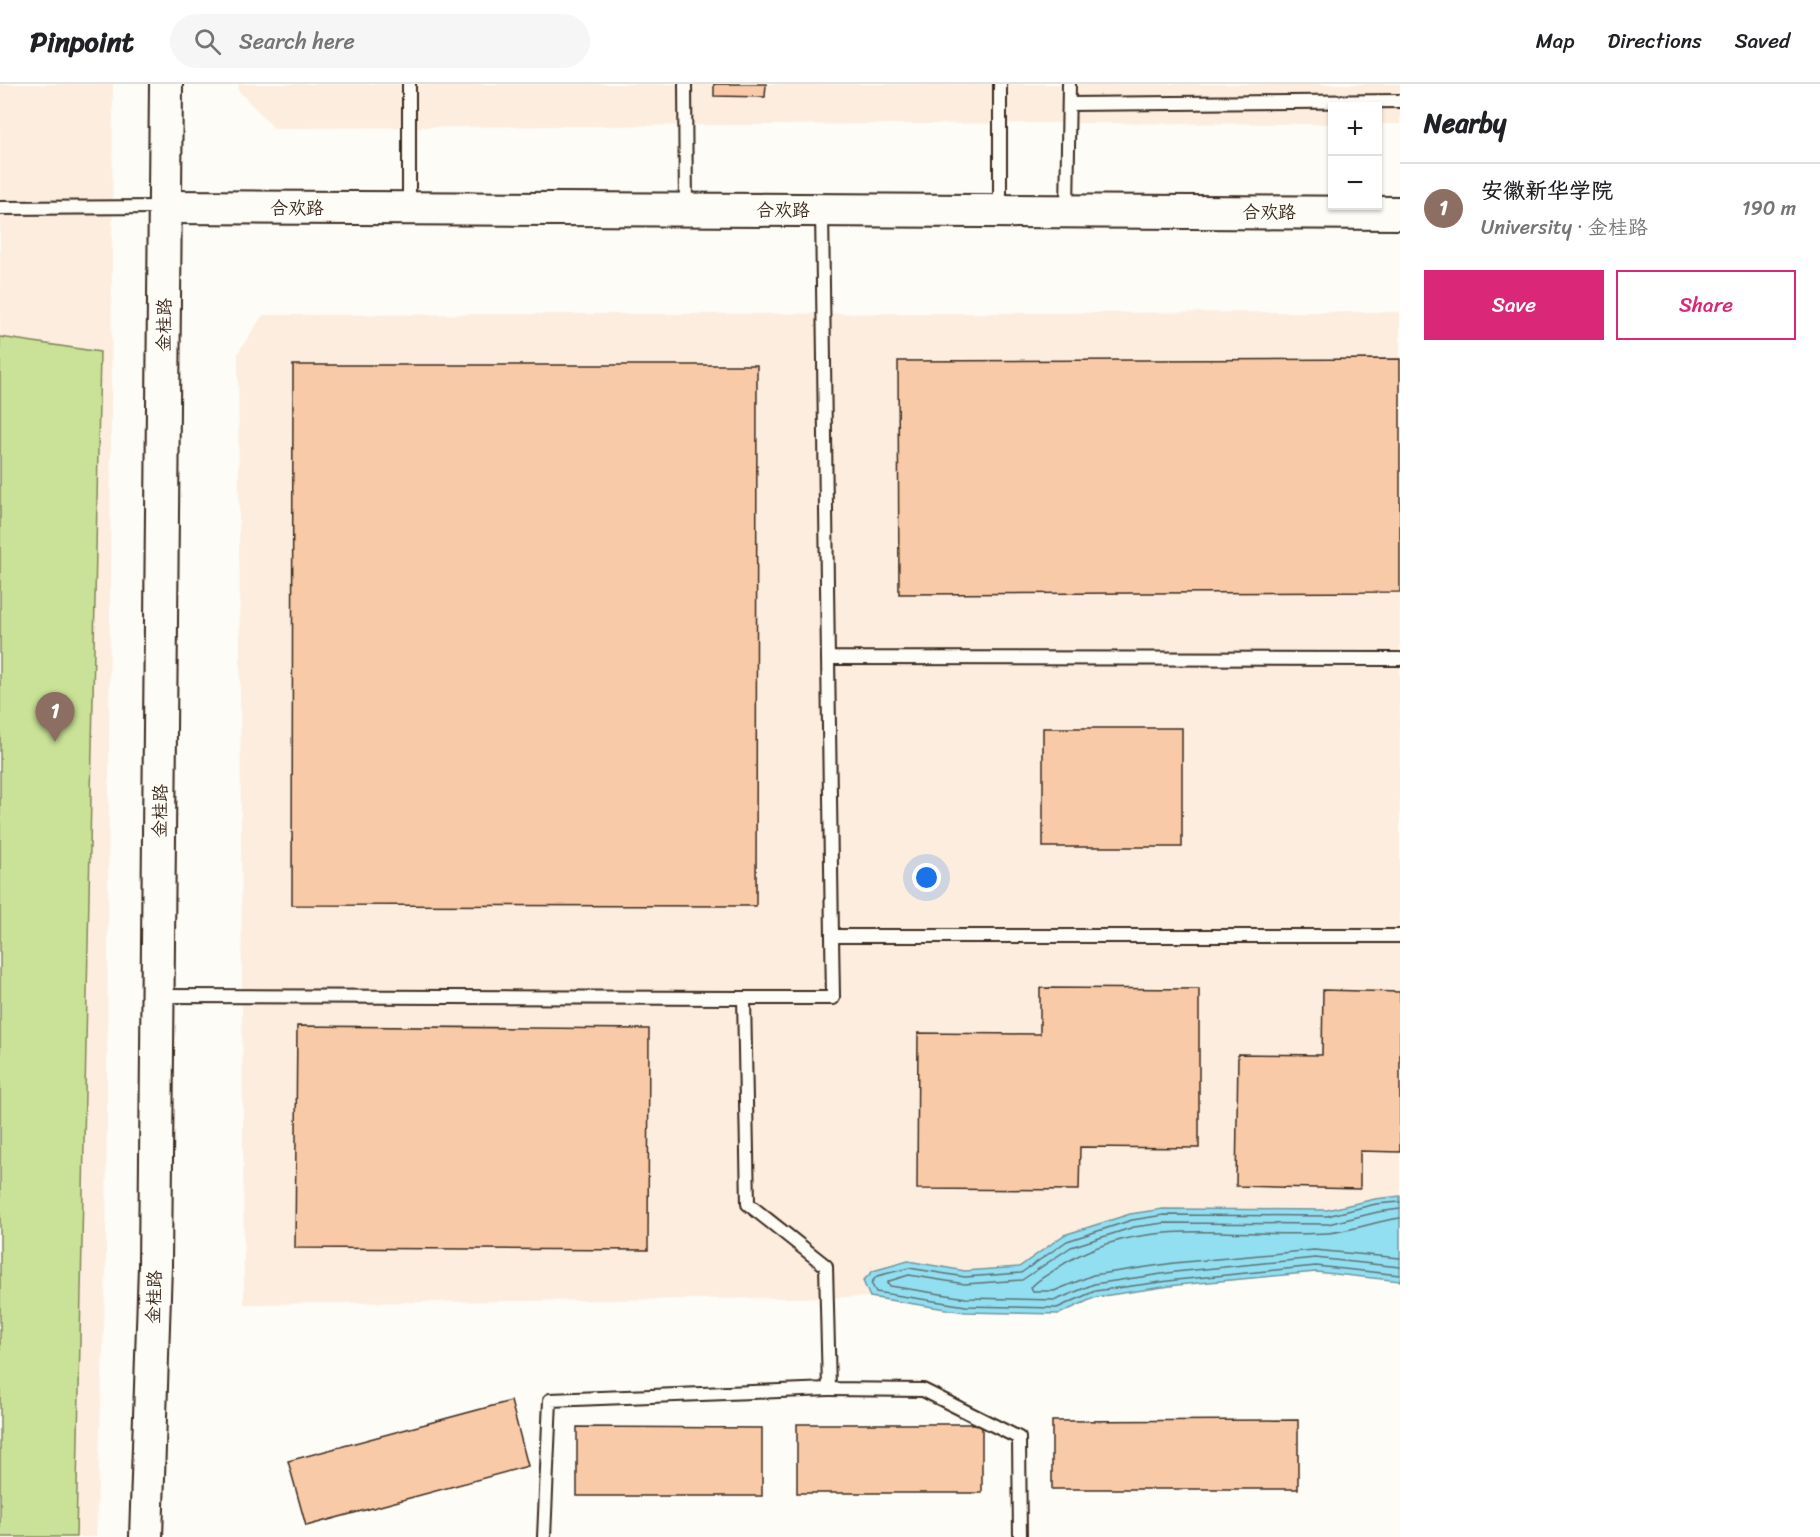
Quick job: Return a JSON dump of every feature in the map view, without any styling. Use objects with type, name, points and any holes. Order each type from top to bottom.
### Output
[{"type":"street","name":"金桂路","points":[[146,1537],[155,1266],[166,84]]},
{"type":"street","name":"合欢路","points":[[165,207],[1400,213]]},
{"type":"lane","points":[[409,84],[409,208]]},
{"type":"lane","points":[[685,84],[686,210]]},
{"type":"lane","points":[[1000,84],[1000,211]]},
{"type":"lane","points":[[1067,211],[1069,84]]},
{"type":"lane","points":[[1069,104],[1400,101]]},
{"type":"lane","points":[[0,208],[165,207]]},
{"type":"lane","points":[[158,996],[833,998],[822,210]]},
{"type":"lane","points":[[828,658],[1400,659]]},
{"type":"lane","points":[[831,936],[1400,936]]},
{"type":"lane","points":[[744,998],[748,1204],[825,1266],[829,1389]]},
{"type":"lane","points":[[544,1537],[550,1401],[829,1389],[923,1390],[1019,1438],[1020,1537]]},
{"type":"shaded area","points":[[0,84],[113,84],[106,1269],[96,1537],[0,1537]]},
{"type":"shaded area","points":[[239,84],[1400,84],[1400,124],[1382,124],[1382,102],[1328,102],[1328,124],[1045,123],[274,128],[238,90]]},
{"type":"shaded area","points":[[1400,312],[1400,1196],[1327,1210],[1163,1209],[1130,1214],[1064,1235],[1019,1267],[965,1271],[908,1261],[863,1282],[870,1297],[244,1304],[238,353],[263,315]]},
{"type":"green space","points":[[0,337],[100,352],[76,1537],[0,1537]]},
{"type":"water","points":[[1400,1196],[1400,1281],[1316,1272],[1177,1285],[1096,1297],[1059,1314],[965,1312],[870,1297],[863,1281],[873,1271],[908,1261],[965,1271],[1019,1267],[1064,1235],[1130,1214],[1163,1209],[1327,1210]]},
{"type":"building","points":[[714,84],[766,84],[765,97],[714,96]]},
{"type":"building","points":[[1400,359],[1400,592],[899,594],[898,361]]},
{"type":"building","points":[[293,365],[757,365],[756,906],[292,905]]},
{"type":"building","points":[[1043,728],[1182,728],[1182,847],[1043,847]]},
{"type":"building","points":[[1040,988],[1199,989],[1199,1148],[1080,1147],[1079,1190],[917,1189],[918,1033],[1040,1034]]},
{"type":"building","points":[[1323,990],[1400,992],[1400,1152],[1360,1151],[1360,1189],[1236,1186],[1238,1054],[1322,1055]]},
{"type":"building","points":[[297,1026],[649,1029],[648,1250],[295,1248]]},
{"type":"building","points":[[511,1401],[528,1466],[306,1526],[288,1461]]},
{"type":"building","points":[[1298,1420],[1298,1489],[1052,1489],[1052,1421]]},
{"type":"building","points":[[797,1424],[982,1424],[982,1493],[797,1493]]},
{"type":"building","points":[[577,1427],[762,1428],[762,1496],[577,1496]]},
{"type":"place","name":"安徽新华学院","points":[[55,742]]}]
